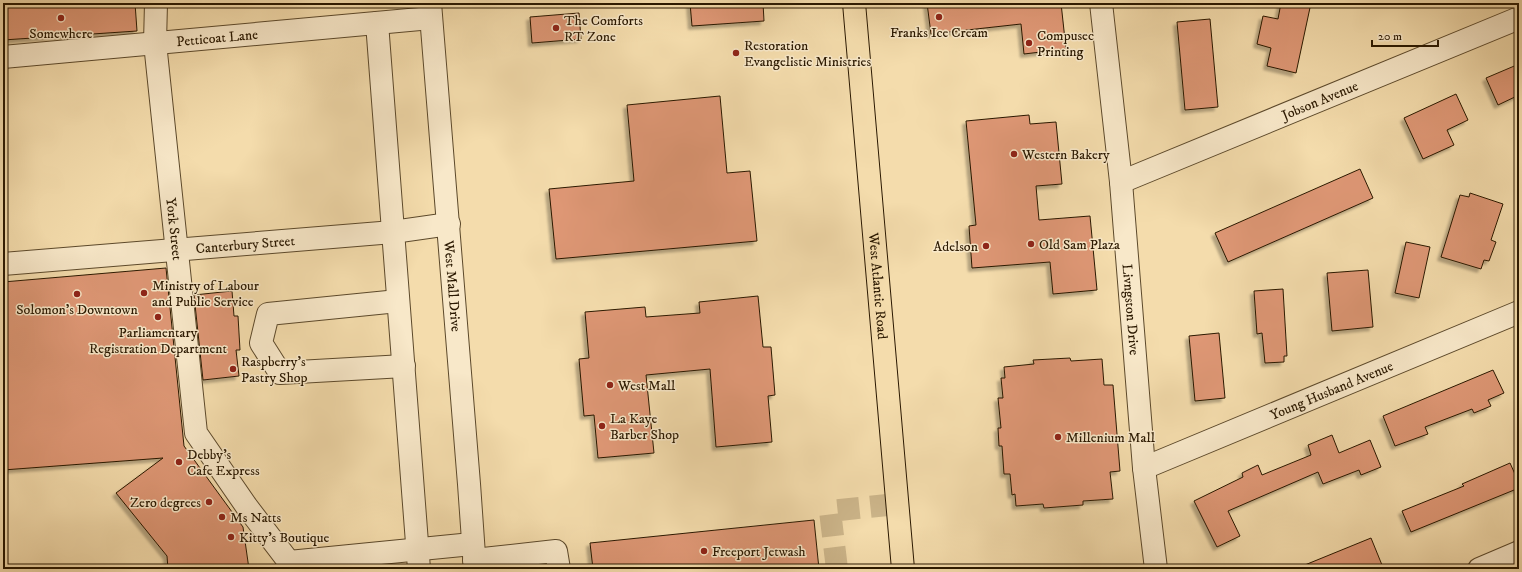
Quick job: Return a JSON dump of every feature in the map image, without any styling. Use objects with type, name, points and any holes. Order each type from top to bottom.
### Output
[{"type":"main road","name":"West Atlantic Road","points":[[854,3],[903,569]]},
{"type":"street","name":"York Street","points":[[156,3],[155,43],[178,250],[196,433],[289,565]]},
{"type":"street","name":"Livngston Drive","points":[[1101,3],[1121,182],[1144,468],[1156,569]]},
{"type":"street","name":"Petticoat Lane","points":[[3,57],[377,23],[430,11]]},
{"type":"street","name":"West Mall Drive","points":[[430,11],[449,224],[474,558]]},
{"type":"street","name":"Jobson Avenue","points":[[1121,182],[1519,18]]},
{"type":"street","points":[[377,23],[414,488],[418,559]]},
{"type":"street","name":"Canterbury Street","points":[[3,264],[393,232],[449,224]]},
{"type":"street","points":[[398,301],[268,314],[261,343],[280,373],[404,366]]},
{"type":"street","name":"Young Husband Avenue","points":[[1144,468],[1519,312]]},
{"type":"street","points":[[289,565],[474,558],[556,551],[559,569]]},
{"type":"street","points":[[1479,569],[1519,552]]},
{"type":"building","points":[[3,3],[135,3],[137,31],[3,40]]},
{"type":"building","points":[[690,3],[763,3],[764,21],[692,26]]},
{"type":"building","points":[[927,3],[1061,3],[1066,49],[1024,54],[1021,24],[931,34]]},
{"type":"building","points":[[1281,3],[1311,3],[1296,73],[1267,66],[1271,48],[1257,44],[1263,16],[1278,19]]},
{"type":"building","name":"The Comforts RT Zone","points":[[579,13],[581,39],[532,43],[530,17]]},
{"type":"building","points":[[1210,19],[1218,107],[1185,110],[1177,22]]},
{"type":"building","points":[[1519,64],[1519,95],[1498,105],[1486,78]]},
{"type":"building","points":[[1456,94],[1468,120],[1447,130],[1454,145],[1423,159],[1404,118]]},
{"type":"building","points":[[720,96],[727,173],[750,171],[757,241],[556,259],[549,189],[634,181],[627,105]]},
{"type":"building","points":[[1029,115],[1030,124],[1056,122],[1062,184],[1036,186],[1039,220],[1090,216],[1097,290],[1053,294],[1050,262],[972,268],[969,226],[976,225],[966,121]]},
{"type":"building","points":[[1360,169],[1373,198],[1228,262],[1215,233]]},
{"type":"building","points":[[1470,193],[1503,204],[1491,240],[1496,242],[1489,261],[1484,260],[1481,269],[1441,257],[1460,195],[1469,197]]},
{"type":"building","points":[[1406,242],[1430,247],[1419,298],[1395,293]]},
{"type":"building","points":[[166,268],[184,446],[243,527],[249,569],[168,569],[167,556],[116,493],[163,458],[3,470],[3,282]]},
{"type":"building","points":[[1368,270],[1373,327],[1332,331],[1327,273]]},
{"type":"building","points":[[1283,289],[1287,356],[1284,356],[1284,362],[1265,363],[1262,333],[1257,334],[1254,291]]},
{"type":"building","points":[[232,291],[234,316],[238,316],[240,350],[236,350],[239,376],[203,380],[194,295]]},
{"type":"building","name":"West Mall","points":[[758,296],[763,347],[771,347],[775,395],[768,396],[772,442],[716,447],[710,369],[646,375],[654,453],[598,458],[594,415],[584,416],[579,359],[589,358],[585,312],[645,307],[646,317],[700,313],[699,302]]},
{"type":"building","points":[[1219,333],[1225,398],[1195,401],[1189,336]]},
{"type":"building","name":"Millenium Mall","points":[[1070,358],[1071,361],[1102,359],[1104,385],[1113,385],[1120,471],[1110,472],[1113,499],[1083,501],[1083,505],[1044,508],[1043,504],[1016,506],[1015,494],[1012,495],[1010,474],[1004,474],[1002,446],[999,446],[998,428],[1001,428],[998,398],[1003,398],[1001,378],[1005,378],[1004,367],[1034,364],[1033,360]]},
{"type":"building","points":[[1493,370],[1504,393],[1488,400],[1491,406],[1474,413],[1472,409],[1425,427],[1428,434],[1395,446],[1383,416]]},
{"type":"building","points":[[1332,435],[1339,453],[1370,440],[1381,467],[1361,475],[1359,470],[1323,484],[1318,472],[1228,511],[1240,536],[1217,547],[1194,501],[1243,477],[1242,473],[1258,465],[1262,475],[1311,455],[1308,445]]},
{"type":"building","points":[[1510,463],[1519,483],[1519,488],[1411,532],[1402,511],[1464,486],[1462,484]]},
{"type":"building","name":"Freeport Jetwash","points":[[814,520],[819,569],[593,569],[590,543]]},
{"type":"building","points":[[1371,538],[1382,565],[1372,569],[1295,569]]},
{"type":"tunnel","points":[[837,569],[830,511],[897,504]]},
{"type":"place","name":"Franks Ice Cream","points":[[939,17]]},
{"type":"place","name":"Somewhere","points":[[61,18]]},
{"type":"place","name":"The Comforts RT Zone","points":[[556,28]]},
{"type":"place","name":"Compusec Printing","points":[[1029,43]]},
{"type":"place","name":"Restoration Evangelistic Ministries","points":[[736,53]]},
{"type":"place","name":"Western Bakery","points":[[1014,154]]},
{"type":"place","name":"Old Sam Plaza","points":[[1031,244]]},
{"type":"place","name":"Adelson","points":[[986,246]]},
{"type":"place","name":"Ministry of Labour and Public Service","points":[[144,293]]},
{"type":"place","name":"Solomon's Downtown","points":[[77,294]]},
{"type":"place","name":"Parliamentary Registration Department","points":[[158,317]]},
{"type":"place","name":"Raspberry's Pastry Shop","points":[[233,369]]},
{"type":"place","name":"West Mall","points":[[610,385]]},
{"type":"place","name":"La Kaye Barber Shop","points":[[602,426]]},
{"type":"place","name":"Millenium Mall","points":[[1058,437]]},
{"type":"place","name":"Debby's Cafe Express","points":[[179,462]]},
{"type":"place","name":"Zero degrees","points":[[209,502]]},
{"type":"place","name":"Ms Natts","points":[[222,517]]},
{"type":"place","name":"Kitty's Boutique","points":[[231,537]]},
{"type":"place","name":"Freeport Jetwash","points":[[704,551]]}]
